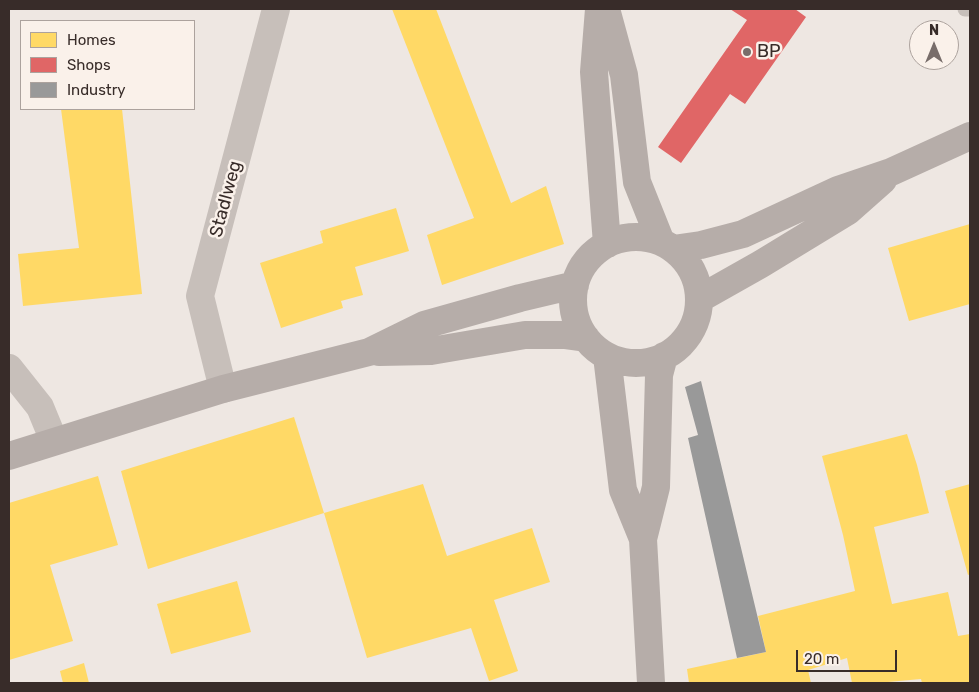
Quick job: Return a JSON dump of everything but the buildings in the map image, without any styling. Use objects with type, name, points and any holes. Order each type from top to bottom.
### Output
[{"type":"main road","points":[[598,9],[594,72],[607,244]]},
{"type":"main road","points":[[606,9],[624,74],[637,182],[667,246]]},
{"type":"main road","points":[[667,246],[701,245],[744,234],[838,190],[891,172],[970,136]]},
{"type":"main road","points":[[699,299],[848,211],[891,172]]},
{"type":"main road","points":[[634,237],[647,238],[667,246],[682,257],[689,266],[698,288],[699,299],[694,322],[689,333],[678,346],[664,356],[650,361],[621,361],[608,356],[586,338],[580,328],[573,307],[575,285],[579,272],[596,251],[607,244],[634,237]]},
{"type":"main road","points":[[9,456],[223,390],[369,352],[424,325],[520,298],[575,285]]},
{"type":"main road","points":[[369,352],[431,351],[525,335],[564,335],[586,338]]},
{"type":"main road","points":[[608,356],[623,490],[643,538]]},
{"type":"main road","points":[[651,683],[643,538],[656,487],[659,375],[664,356]]},
{"type":"street","name":"Stadlweg","points":[[223,390],[200,296],[276,9]]},
{"type":"street","points":[[9,368],[40,408],[54,441]]},
{"type":"lane","points":[[965,9],[970,9]]},
{"type":"place","name":"BP","points":[[747,52]]}]
